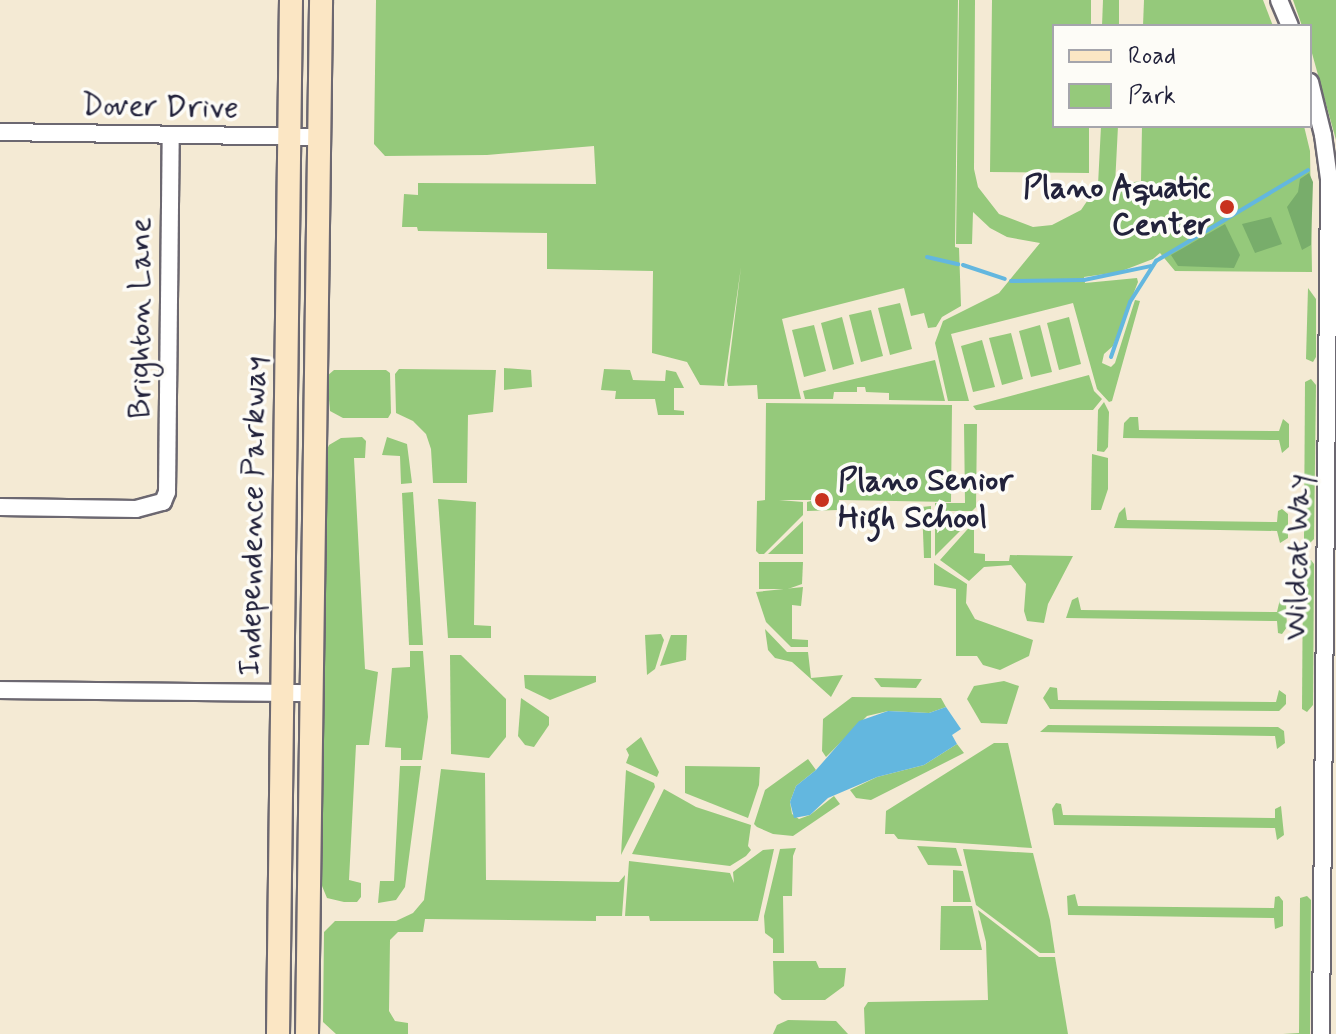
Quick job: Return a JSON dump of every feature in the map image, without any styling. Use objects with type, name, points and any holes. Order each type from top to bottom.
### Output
[{"type":"main road","name":"Independence Parkway","points":[[278,1034],[291,0]]},
{"type":"main road","name":"Independence Parkway","points":[[307,1034],[321,0]]},
{"type":"main road","points":[[280,912],[309,912]]},
{"type":"street","points":[[1279,0],[1289,24]]},
{"type":"street","name":"Wildcat Way","points":[[1312,90],[1329,179],[1321,1034]]},
{"type":"street","name":"Dover Drive","points":[[0,132],[320,137]]},
{"type":"street","name":"Brighton Lane","points":[[0,507],[136,509],[163,502],[168,482],[171,135]]},
{"type":"street","points":[[0,690],[311,693]]},
{"type":"green space","points":[[376,0],[958,0],[955,247],[959,248],[961,306],[942,317],[936,327],[928,328],[924,313],[911,316],[904,288],[782,319],[801,399],[758,399],[757,385],[728,386],[727,381],[741,267],[724,386],[700,385],[687,362],[652,353],[653,271],[547,269],[547,233],[418,231],[417,227],[402,227],[404,194],[418,195],[418,183],[596,184],[594,146],[487,155],[385,156],[374,144]]},
{"type":"green space","points":[[959,0],[975,0],[974,169],[978,187],[999,214],[1033,227],[1052,225],[1081,210],[1098,185],[1101,128],[1118,128],[1115,185],[1141,181],[1142,128],[1304,128],[1310,151],[1312,272],[1175,271],[1160,253],[1153,259],[1119,272],[1084,277],[1085,283],[1137,278],[1138,282],[1113,346],[1104,354],[1102,363],[1111,367],[1115,363],[1135,300],[1140,301],[1112,401],[1109,402],[1097,389],[1073,303],[951,334],[969,401],[948,401],[935,343],[943,321],[999,293],[1040,243],[1007,237],[990,228],[973,212],[972,244],[956,244]]},
{"type":"green space","points":[[992,0],[1091,0],[1091,24],[1052,24],[1052,128],[1089,128],[1089,173],[990,172]]},
{"type":"green space","points":[[1103,0],[1119,0],[1119,24],[1102,24]]},
{"type":"green space","points":[[1144,0],[1263,0],[1272,24],[1143,24]]},
{"type":"green space","points":[[1293,0],[1336,0],[1336,140],[1312,53],[1312,24],[1301,24]]},
{"type":"green space","points":[[1309,173],[1313,182],[1311,245],[1302,250],[1287,207],[1298,192],[1300,179]]},
{"type":"green space","points":[[1271,217],[1282,244],[1255,253],[1242,224]]},
{"type":"green space","points":[[1225,224],[1240,255],[1234,268],[1178,266],[1171,255]]},
{"type":"green space","points":[[1308,288],[1316,299],[1316,357],[1313,362],[1306,359]]},
{"type":"green space","points":[[900,303],[912,349],[890,355],[878,308]]},
{"type":"green space","points":[[871,310],[883,356],[861,362],[849,315]]},
{"type":"green space","points":[[842,317],[854,364],[833,370],[821,323]]},
{"type":"green space","points":[[1069,317],[1081,364],[1059,370],[1047,323]]},
{"type":"green space","points":[[814,325],[826,371],[804,377],[792,330]]},
{"type":"green space","points":[[1040,325],[1052,372],[1031,377],[1019,331]]},
{"type":"green space","points":[[1011,333],[1023,379],[1002,385],[989,338]]},
{"type":"green space","points":[[982,340],[995,387],[973,392],[961,346]]},
{"type":"green space","points":[[935,360],[945,401],[889,400],[889,393],[866,392],[865,387],[857,387],[857,392],[834,392],[833,399],[805,399],[803,391]]},
{"type":"green space","points":[[504,368],[531,370],[532,387],[504,390]]},
{"type":"green space","points":[[399,369],[496,370],[493,412],[468,415],[467,483],[433,483],[431,449],[426,434],[413,421],[396,413],[395,374]]},
{"type":"green space","points":[[604,369],[630,370],[633,380],[665,381],[666,370],[676,372],[684,388],[674,388],[674,410],[684,411],[684,415],[658,415],[655,399],[615,399],[616,391],[601,390]]},
{"type":"green space","points":[[334,370],[386,370],[390,373],[391,413],[388,418],[343,418],[330,411],[327,376]]},
{"type":"green space","points":[[1089,375],[1094,391],[1102,399],[1093,410],[976,410],[973,406]]},
{"type":"green space","points":[[1311,379],[1316,385],[1314,539],[1310,543],[1304,539],[1305,382]]},
{"type":"green space","points":[[1104,402],[1109,412],[1108,447],[1104,452],[1097,451],[1098,410]]},
{"type":"green space","points":[[766,403],[952,405],[951,502],[839,500],[838,510],[807,511],[807,502],[815,500],[779,500],[803,502],[803,515],[764,554],[759,554],[756,551],[757,501],[765,500]]},
{"type":"green space","points":[[1130,417],[1138,417],[1139,430],[1279,431],[1283,419],[1289,424],[1289,447],[1282,453],[1279,440],[1123,438],[1124,423]]},
{"type":"green space","points":[[964,424],[977,424],[976,507],[972,511],[935,511],[935,503],[965,503]]},
{"type":"green space","points":[[362,437],[366,441],[365,458],[354,458],[365,669],[378,672],[369,745],[356,745],[349,880],[361,883],[361,897],[357,902],[344,902],[327,898],[322,886],[326,452],[329,445],[341,438]]},
{"type":"green space","points":[[387,437],[407,444],[412,483],[401,484],[400,456],[382,455]]},
{"type":"green space","points":[[1092,454],[1108,458],[1108,489],[1101,510],[1091,510]]},
{"type":"green space","points":[[413,492],[423,645],[409,645],[402,493]]},
{"type":"green space","points":[[438,499],[476,502],[474,625],[491,626],[491,638],[448,638]]},
{"type":"green space","points":[[931,506],[931,558],[924,558],[922,507]]},
{"type":"green space","points":[[1125,507],[1127,520],[1277,522],[1278,511],[1282,509],[1288,514],[1288,538],[1280,543],[1277,531],[1114,528],[1119,513]]},
{"type":"green space","points":[[935,518],[972,519],[935,556]]},
{"type":"green space","points":[[803,521],[803,554],[768,554]]},
{"type":"green space","points":[[974,522],[974,553],[985,554],[985,561],[1009,561],[1010,555],[1073,556],[1048,604],[1044,623],[1027,621],[1024,611],[1026,584],[1011,565],[984,567],[969,581],[940,560]]},
{"type":"green space","points":[[1311,560],[1314,564],[1313,705],[1307,712],[1302,709],[1303,564]]},
{"type":"green space","points":[[759,562],[803,562],[802,584],[788,589],[759,589]]},
{"type":"green space","points":[[934,563],[967,584],[966,603],[975,619],[1033,640],[1029,656],[1000,670],[983,665],[977,656],[956,656],[956,589],[934,585]]},
{"type":"green space","points":[[803,587],[801,606],[792,605],[792,639],[808,640],[808,647],[791,647],[766,622],[756,592]]},
{"type":"green space","points":[[1078,597],[1081,610],[1277,612],[1280,599],[1286,604],[1287,627],[1282,634],[1278,633],[1277,621],[1066,618],[1072,600]]},
{"type":"green space","points":[[765,629],[787,652],[808,652],[811,678],[843,675],[831,697],[792,662],[775,658],[768,650]]},
{"type":"green space","points":[[661,634],[664,640],[655,669],[647,675],[645,635]]},
{"type":"green space","points":[[671,635],[687,635],[686,660],[660,666]]},
{"type":"green space","points":[[410,651],[423,651],[428,717],[422,760],[401,760],[401,748],[385,747],[392,668],[410,667]]},
{"type":"green space","points":[[450,655],[461,655],[506,699],[506,737],[489,758],[451,754]]},
{"type":"green space","points":[[524,675],[596,676],[596,682],[550,700],[525,688]]},
{"type":"green space","points":[[874,678],[922,679],[916,688],[881,687]]},
{"type":"green space","points":[[1004,681],[1019,686],[1007,724],[981,723],[967,699],[974,686]]},
{"type":"green space","points":[[1050,687],[1057,688],[1058,700],[1276,702],[1279,690],[1286,695],[1286,704],[1279,711],[1050,709],[1043,698]]},
{"type":"green space","points":[[852,697],[941,698],[946,707],[929,713],[888,711],[867,716],[826,757],[822,751],[823,719]]},
{"type":"green space","points":[[521,698],[549,717],[549,725],[534,747],[525,745],[518,736]]},
{"type":"green space","points":[[1048,725],[1278,727],[1284,731],[1285,743],[1277,749],[1275,736],[1040,732]]},
{"type":"green space","points":[[641,737],[659,772],[657,777],[626,763],[629,755],[626,749]]},
{"type":"green space","points":[[994,743],[1008,743],[1032,848],[898,839],[894,834],[885,834],[886,811]]},
{"type":"green space","points":[[957,744],[964,753],[871,800],[856,798],[850,790],[877,777],[924,765]]},
{"type":"green space","points":[[808,759],[816,770],[796,786],[790,802],[792,814],[799,819],[810,815],[834,796],[840,804],[793,836],[773,834],[757,827],[754,824],[765,790]]},
{"type":"green space","points":[[400,766],[421,766],[405,887],[396,900],[378,903],[380,881],[394,881]]},
{"type":"green space","points":[[685,766],[760,767],[759,785],[748,818],[685,793]]},
{"type":"green space","points":[[441,769],[485,773],[486,880],[619,882],[625,875],[622,916],[596,916],[596,921],[425,919],[423,932],[398,932],[390,940],[389,1011],[395,1021],[408,1023],[408,1034],[336,1034],[323,1022],[324,932],[335,921],[396,921],[413,913],[424,900]]},
{"type":"green space","points":[[626,770],[654,783],[655,787],[621,855]]},
{"type":"green space","points":[[664,789],[696,807],[751,825],[748,846],[751,850],[730,866],[632,854]]},
{"type":"green space","points":[[1056,803],[1061,804],[1063,815],[1275,818],[1275,809],[1281,806],[1284,835],[1277,840],[1275,828],[1054,825],[1052,809]]},
{"type":"green space","points":[[917,846],[956,848],[962,866],[928,865]]},
{"type":"green space","points":[[796,848],[792,896],[783,896],[784,953],[773,953],[773,939],[765,933],[764,916],[780,849]]},
{"type":"green space","points":[[774,849],[758,921],[650,921],[649,916],[625,916],[629,861],[730,873],[734,883],[733,872],[763,850]]},
{"type":"green space","points":[[963,849],[1033,853],[1055,953],[1040,953],[976,905]]},
{"type":"green space","points":[[953,870],[963,871],[971,902],[953,902]]},
{"type":"green space","points":[[1075,894],[1078,906],[1274,908],[1275,897],[1279,896],[1283,901],[1283,926],[1275,929],[1274,918],[1068,915],[1067,896]]},
{"type":"green space","points":[[1307,896],[1311,900],[1310,1034],[1283,1034],[1299,1033],[1300,898]]},
{"type":"green space","points":[[941,906],[972,906],[982,950],[940,950]]},
{"type":"green space","points":[[978,910],[1039,957],[1055,957],[1068,1034],[865,1034],[864,1008],[868,1002],[988,1000],[986,942]]},
{"type":"green space","points":[[773,961],[816,961],[819,968],[846,968],[844,986],[825,1000],[782,1000],[774,993]]},
{"type":"green space","points":[[788,1020],[836,1021],[848,1034],[773,1034],[777,1025]]},
{"type":"water","points":[[946,707],[961,729],[952,735],[957,744],[924,765],[877,777],[828,798],[810,815],[794,818],[790,802],[796,786],[816,770],[859,721],[888,711],[929,713]]},
{"type":"waterway","points":[[1111,357],[1130,302],[1156,261],[1308,170]]},
{"type":"waterway","points":[[927,257],[958,264]]},
{"type":"waterway","points":[[963,265],[1005,279]]},
{"type":"waterway","points":[[1011,281],[1084,280],[1151,266]]},
{"type":"place","name":"Plano Aquatic Center","points":[[1227,207]]},
{"type":"place","name":"Plano Senior High School","points":[[822,500]]}]
